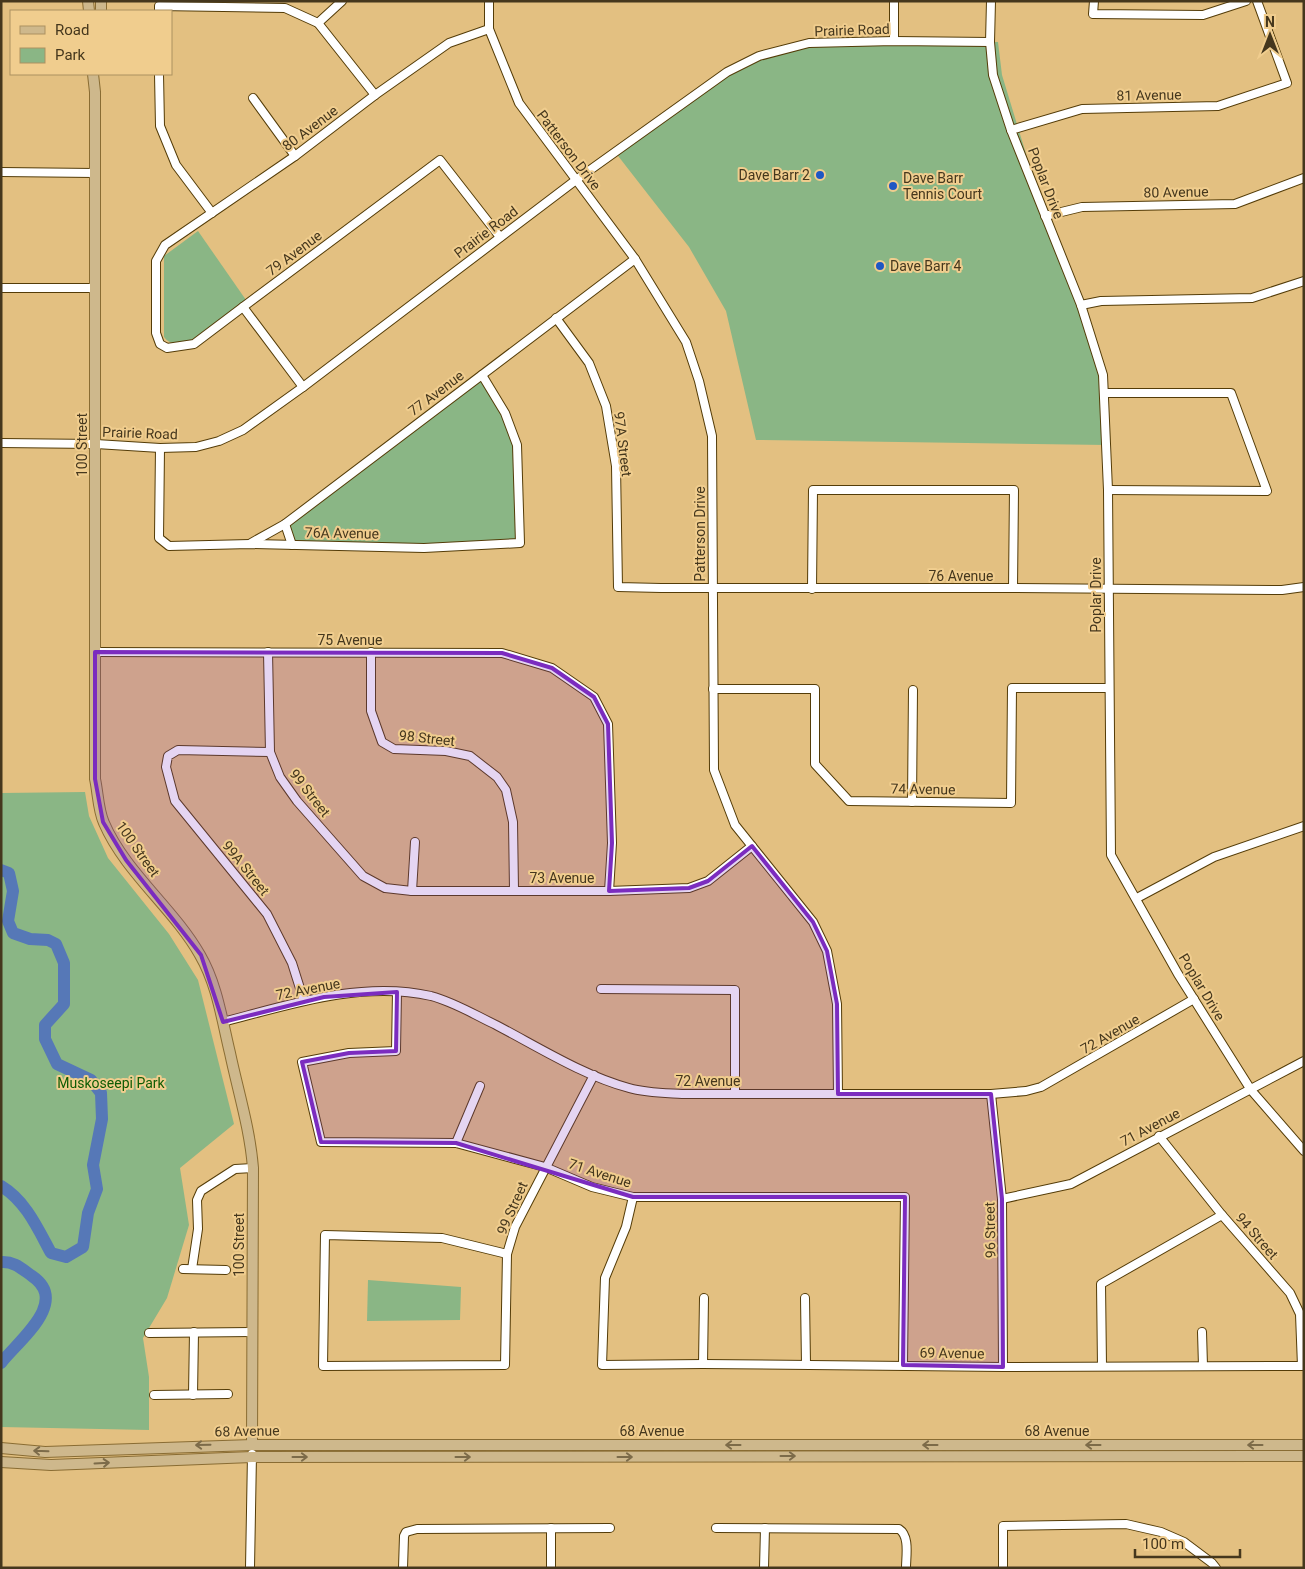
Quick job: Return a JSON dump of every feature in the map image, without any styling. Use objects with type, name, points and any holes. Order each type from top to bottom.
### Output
[{"type":"main road","name":"100 Street","points":[[95,75],[95,778],[103,822],[126,860],[183,929],[201,955],[213,985],[222,1022],[249,1138],[253,1168],[252,1444]]},
{"type":"main road","name":"68 Avenue","points":[[1,1448],[57,1452],[252,1444],[1304,1445]]},
{"type":"main road","name":"68 Avenue","points":[[1,1462],[51,1465],[252,1457],[1304,1456]]},
{"type":"street","points":[[318,23],[342,1]]},
{"type":"street","name":"Patterson Drive","points":[[489,1],[489,29],[518,103],[635,259],[686,342],[699,381],[712,436],[714,770],[734,825],[813,922],[827,951],[837,1004],[838,1094]]},
{"type":"street","points":[[894,1],[894,41]]},
{"type":"street","name":"Poplar Drive","points":[[992,1],[990,42],[993,75],[1012,130],[1081,305],[1103,376],[1108,490],[1112,855],[1178,974],[1251,1090],[1304,1151]]},
{"type":"street","points":[[1094,1],[1094,14],[1203,15],[1246,1]]},
{"type":"street","name":"81 Avenue","points":[[1012,130],[1082,108],[1218,106],[1287,83],[1258,1]]},
{"type":"street","points":[[159,8],[285,8],[318,23],[375,95]]},
{"type":"street","name":"80 Avenue","points":[[159,341],[156,333],[156,261],[165,245],[295,156],[375,95],[449,43],[489,29]]},
{"type":"street","name":"Prairie Road","points":[[1,443],[96,444],[160,448],[196,447],[219,441],[243,430],[303,387],[576,180],[727,72],[759,56],[809,43],[894,41],[990,42]]},
{"type":"street","points":[[159,75],[160,126],[176,165],[212,213]]},
{"type":"street","points":[[253,98],[295,156]]},
{"type":"street","name":"79 Avenue","points":[[159,341],[160,344],[167,348],[194,344],[440,160],[500,237]]},
{"type":"street","points":[[1,172],[95,173]]},
{"type":"street","name":"80 Avenue","points":[[1045,216],[1082,207],[1235,204],[1304,178]]},
{"type":"street","name":"77 Avenue","points":[[250,544],[285,524],[635,259]]},
{"type":"street","points":[[1081,305],[1101,301],[1252,298],[1304,281]]},
{"type":"street","points":[[1,288],[96,288]]},
{"type":"street","points":[[243,307],[303,387]]},
{"type":"street","name":"97A Street","points":[[556,318],[589,362],[606,406],[616,466],[618,587]]},
{"type":"street","name":"76A Avenue","points":[[160,448],[159,538],[169,546],[250,544],[424,548],[520,543],[517,445],[504,413],[482,375]]},
{"type":"street","points":[[1105,393],[1231,393],[1266,491],[1108,490]]},
{"type":"street","points":[[812,589],[813,490],[1014,490],[1013,588]]},
{"type":"street","points":[[285,524],[292,545]]},
{"type":"street","name":"76 Avenue","points":[[618,587],[1282,590],[1304,587]]},
{"type":"street","name":"75 Avenue","points":[[95,652],[502,653],[552,668],[594,697],[608,724],[612,843],[609,891]]},
{"type":"street","name":"99 Street","points":[[268,652],[270,752],[280,777],[297,800],[363,876]]},
{"type":"street","name":"98 Street","points":[[371,652],[371,711],[382,742],[394,749],[446,751],[470,756],[497,777],[506,790],[513,822],[514,890]]},
{"type":"street","name":"74 Avenue","points":[[713,688],[815,689],[815,764],[849,801],[1011,803],[1012,688],[1109,688]]},
{"type":"street","points":[[912,802],[913,690]]},
{"type":"street","name":"99A Street","points":[[270,752],[178,750],[168,756],[166,767],[175,800],[267,914],[292,963],[304,1001]]},
{"type":"street","points":[[1137,898],[1214,857],[1304,826]]},
{"type":"street","points":[[412,891],[415,842]]},
{"type":"street","name":"73 Avenue","points":[[363,876],[385,888],[412,891],[609,891],[689,888],[708,881],[752,846]]},
{"type":"street","points":[[601,989],[735,990],[735,1094]]},
{"type":"street","name":"71 Avenue","points":[[397,992],[396,1051],[349,1053],[302,1062],[321,1142],[456,1143],[545,1167],[592,1187],[633,1197],[905,1197],[903,1365]]},
{"type":"street","name":"72 Avenue","points":[[222,1022],[304,1001],[344,994],[414,993],[447,1001],[594,1075],[632,1089],[662,1093],[991,1094],[1026,1091],[1041,1087],[1194,999]]},
{"type":"street","name":"71 Avenue","points":[[1002,1199],[1071,1184],[1304,1061]]},
{"type":"street","name":"99 Street","points":[[507,1254],[442,1238],[325,1235],[324,1366],[505,1365],[507,1254],[515,1226],[594,1075]]},
{"type":"street","points":[[456,1143],[480,1086]]},
{"type":"street","name":"96 Street","points":[[991,1094],[1002,1199],[1003,1367]]},
{"type":"street","name":"94 Street","points":[[1159,1136],[1222,1215],[1290,1293],[1300,1314],[1302,1366]]},
{"type":"street","points":[[192,1269],[198,1229],[197,1200],[201,1191],[235,1169],[253,1168]]},
{"type":"street","name":"69 Avenue","points":[[633,1197],[626,1227],[605,1278],[602,1365],[1302,1366]]},
{"type":"street","points":[[1102,1366],[1101,1284],[1222,1215]]},
{"type":"street","points":[[183,1269],[226,1270]]},
{"type":"street","points":[[703,1364],[704,1298]]},
{"type":"street","points":[[805,1298],[806,1364]]},
{"type":"street","points":[[149,1332],[252,1332]]},
{"type":"street","points":[[193,1394],[194,1332]]},
{"type":"street","points":[[1202,1332],[1203,1366]]},
{"type":"street","points":[[154,1395],[228,1394]]},
{"type":"street","name":"100 Street","points":[[250,1568],[252,1444]]},
{"type":"street","points":[[1003,1568],[1003,1526],[1126,1524],[1161,1532],[1184,1542],[1216,1568]]},
{"type":"street","points":[[550,1528],[551,1568]]},
{"type":"street","points":[[403,1568],[403,1542],[406,1532],[417,1529],[610,1528]]},
{"type":"street","points":[[716,1528],[894,1528],[903,1532],[906,1542],[906,1568]]},
{"type":"street","points":[[764,1568],[765,1528]]},
{"type":"highlighted area","points":[[95,652],[502,653],[552,668],[594,697],[608,724],[612,843],[609,891],[689,888],[708,881],[752,846],[813,922],[827,951],[837,1004],[838,1094],[991,1094],[1002,1199],[1003,1367],[903,1365],[905,1197],[633,1197],[456,1143],[321,1142],[302,1062],[349,1053],[396,1051],[397,992],[324,997],[223,1022],[201,955],[126,860],[103,822],[95,779]]},
{"type":"green space","points":[[898,38],[998,42],[1002,75],[1045,216],[1103,375],[1107,445],[756,440],[726,311],[689,247],[615,152],[729,70],[769,54],[835,39]]},
{"type":"green space","points":[[198,231],[246,300],[193,339],[174,343],[164,337],[164,256]]},
{"type":"green space","points":[[482,375],[517,445],[520,543],[292,545],[285,524]]},
{"type":"green space","name":"Muskoseepi Park","points":[[85,792],[89,816],[108,858],[169,934],[198,980],[234,1124],[180,1168],[189,1225],[167,1298],[143,1338],[149,1377],[149,1430],[1,1427],[1,793]]},
{"type":"green space","points":[[368,1280],[461,1287],[460,1320],[367,1321]]},
{"type":"waterway","points":[[1,870],[9,873],[13,891],[8,921],[13,933],[30,939],[48,940],[56,944],[64,963],[64,1004],[45,1025],[45,1039],[57,1064],[91,1080],[101,1093],[102,1119],[93,1165],[97,1189],[88,1213],[83,1247],[66,1257],[51,1253],[24,1207],[18,1199],[1,1186]]},
{"type":"waterway","points":[[1,1262],[14,1264],[32,1276],[42,1286],[46,1297],[44,1309],[38,1321],[1,1363]]},
{"type":"place","name":"Dave Barr 2","points":[[820,175]]},
{"type":"place","name":"Dave Barr Tennis Court","points":[[893,186]]},
{"type":"place","name":"Dave Barr 4","points":[[880,266]]}]
